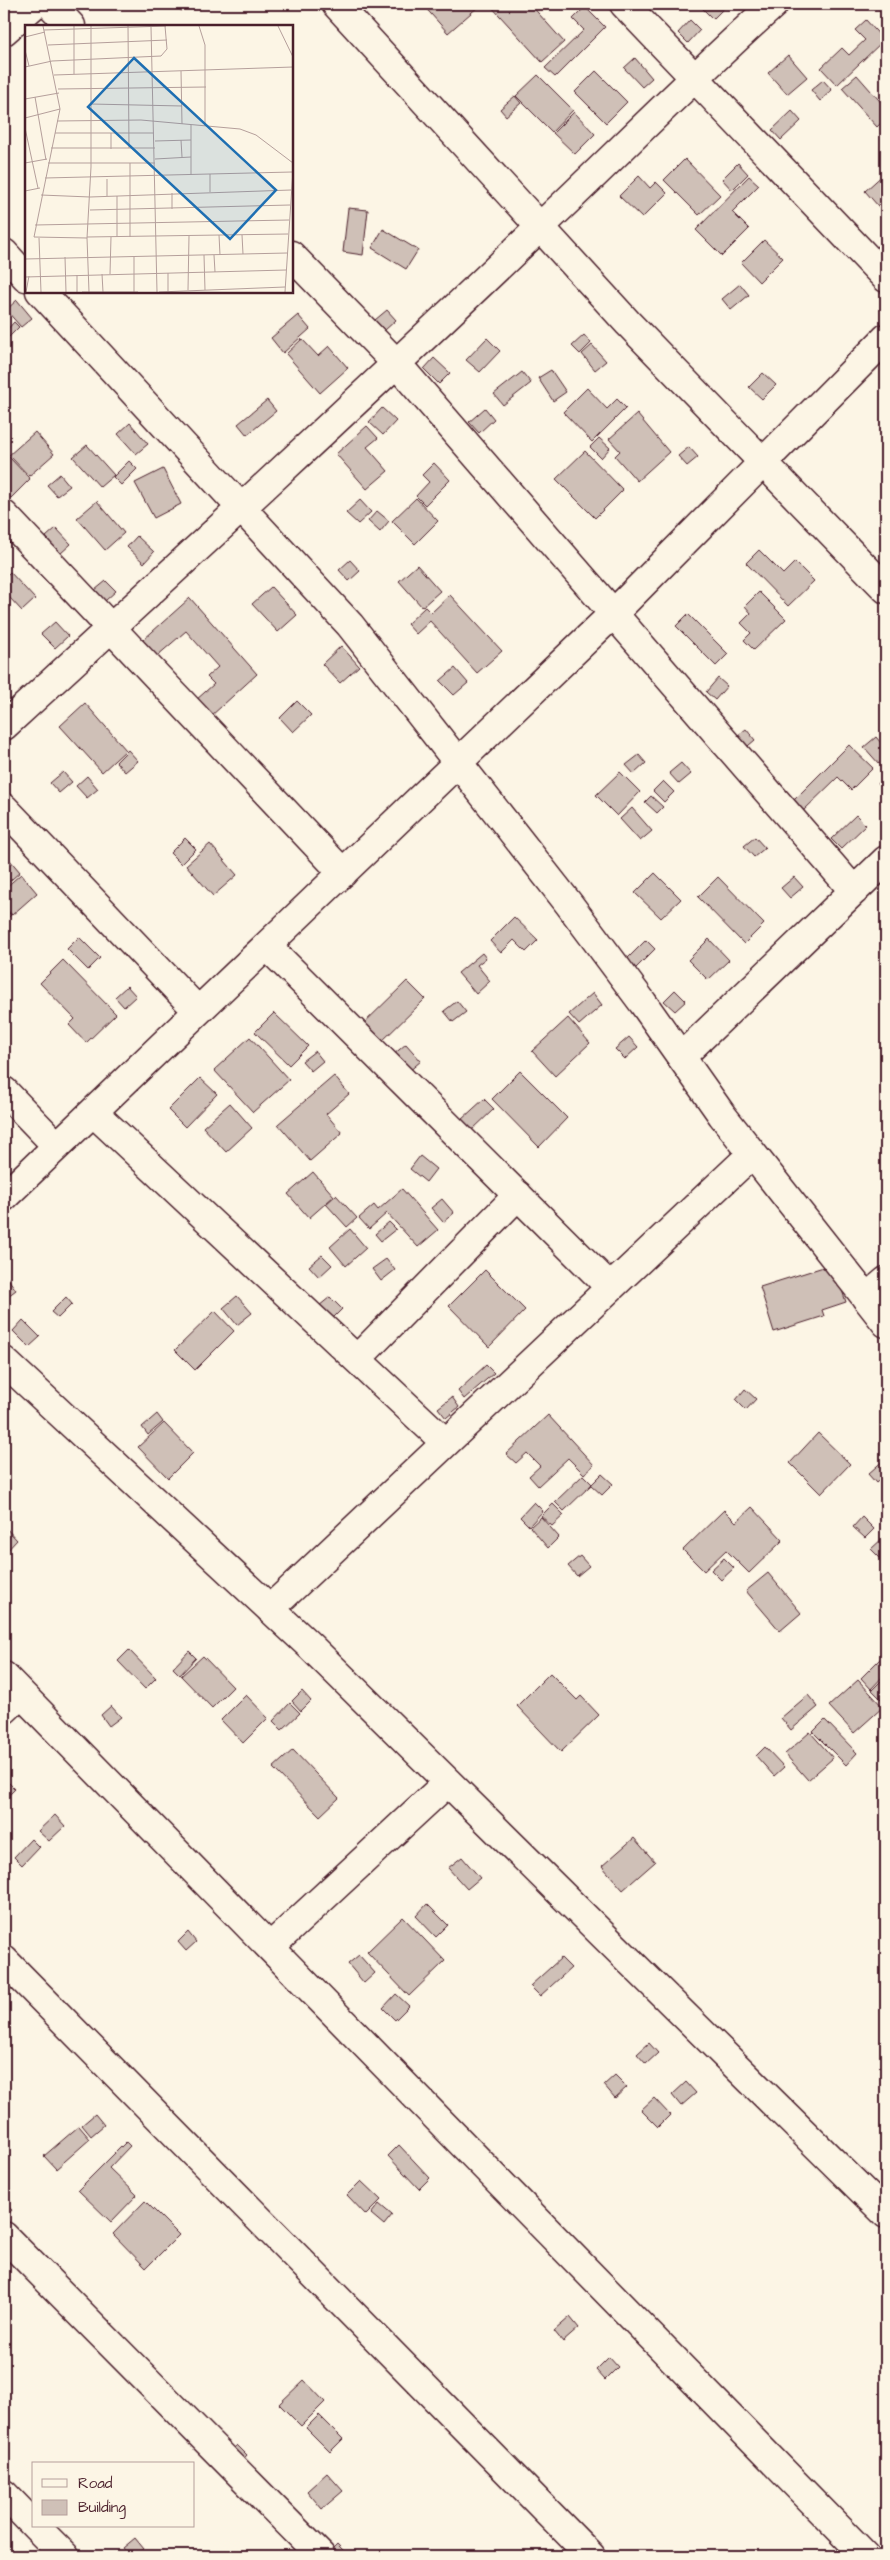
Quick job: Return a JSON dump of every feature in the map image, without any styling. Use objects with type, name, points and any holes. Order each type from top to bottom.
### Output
[{"type":"street","points":[[4,31],[35,4]]},
{"type":"street","points":[[50,4],[70,25]]},
{"type":"street","points":[[336,4],[628,323],[886,589]]},
{"type":"street","points":[[624,4],[886,278]]},
{"type":"street","points":[[4,726],[242,508],[541,227],[694,76],[774,4]]},
{"type":"street","points":[[4,253],[25,276]]},
{"type":"street","points":[[292,255],[396,363],[854,891]]},
{"type":"street","points":[[41,292],[350,625],[609,955],[752,1154],[876,1290],[886,1323]]},
{"type":"street","points":[[4,1197],[613,614],[886,338]]},
{"type":"street","points":[[4,515],[343,873]]},
{"type":"street","points":[[4,808],[198,1011]]},
{"type":"street","points":[[681,1057],[886,860]]},
{"type":"street","points":[[267,946],[610,1287]]},
{"type":"street","points":[[4,1091],[56,1146]]},
{"type":"street","points":[[93,1112],[446,1442]]},
{"type":"street","points":[[270,1609],[752,1154]]},
{"type":"street","points":[[357,1359],[518,1195]]},
{"type":"street","points":[[4,1361],[270,1609],[886,2214]]},
{"type":"street","points":[[10,1693],[270,1947],[866,2556]]},
{"type":"street","points":[[270,1947],[448,1782]]},
{"type":"street","points":[[4,1960],[591,2556]]},
{"type":"street","points":[[4,2236],[321,2556]]},
{"type":"street","points":[[4,2494],[32,2522]]},
{"type":"street","points":[[38,2528],[65,2556]]},
{"type":"building","points":[[172,4],[188,4],[182,11]]},
{"type":"building","points":[[422,4],[477,4],[479,6],[448,33]]},
{"type":"building","points":[[489,4],[530,4],[564,42],[542,62]]},
{"type":"building","points":[[698,4],[728,4],[713,19]]},
{"type":"building","points":[[585,7],[605,27],[555,77],[545,68],[584,30],[573,19]]},
{"type":"building","points":[[690,20],[700,30],[688,43],[678,33]]},
{"type":"building","points":[[866,20],[884,40],[837,85],[821,68],[842,48],[849,55],[865,40],[855,30]]},
{"type":"building","points":[[788,55],[807,77],[787,94],[768,73]]},
{"type":"building","points":[[635,58],[652,78],[642,87],[624,68]]},
{"type":"building","points":[[596,71],[627,102],[606,123],[575,92]]},
{"type":"building","points":[[538,75],[573,110],[552,132],[516,96]]},
{"type":"building","points":[[857,75],[886,108],[886,118],[877,127],[842,88]]},
{"type":"building","points":[[823,80],[832,90],[820,101],[811,90]]},
{"type":"building","points":[[515,96],[521,103],[506,116],[500,109]]},
{"type":"building","points":[[792,111],[801,121],[781,140],[772,130]]},
{"type":"building","points":[[574,112],[595,134],[575,154],[553,133]]},
{"type":"building","points":[[685,159],[720,195],[699,215],[664,180]]},
{"type":"building","points":[[738,163],[748,174],[732,190],[722,179]]},
{"type":"building","points":[[886,172],[886,213],[885,214],[865,191]]},
{"type":"building","points":[[639,176],[650,188],[656,182],[667,193],[642,218],[619,196]]},
{"type":"building","points":[[749,176],[759,185],[732,212],[749,229],[722,256],[696,230]]},
{"type":"building","points":[[348,208],[368,210],[363,255],[343,252]]},
{"type":"building","points":[[383,229],[418,250],[406,269],[372,248]]},
{"type":"building","points":[[764,240],[783,258],[759,282],[741,263]]},
{"type":"building","points":[[740,284],[749,295],[731,310],[722,299]]},
{"type":"building","points":[[17,300],[32,318],[21,327],[6,310]]},
{"type":"building","points":[[387,310],[396,320],[384,331],[375,320]]},
{"type":"building","points":[[298,315],[310,329],[283,353],[271,338]]},
{"type":"building","points":[[14,322],[19,327],[7,339],[4,333]]},
{"type":"building","points":[[584,335],[591,343],[580,354],[572,346]]},
{"type":"building","points":[[487,338],[500,351],[480,372],[466,360]]},
{"type":"building","points":[[302,339],[318,356],[329,346],[348,368],[320,393],[286,354]]},
{"type":"building","points":[[592,345],[606,361],[595,370],[582,354]]},
{"type":"building","points":[[434,358],[450,373],[439,384],[424,369]]},
{"type":"building","points":[[551,370],[566,392],[553,401],[538,378]]},
{"type":"building","points":[[522,372],[531,383],[503,405],[494,394]]},
{"type":"building","points":[[763,373],[776,385],[762,399],[749,387]]},
{"type":"building","points":[[587,388],[607,409],[617,399],[626,408],[592,442],[563,412]]},
{"type":"building","points":[[267,400],[276,411],[247,435],[238,424]]},
{"type":"building","points":[[382,408],[396,421],[383,435],[369,422]]},
{"type":"building","points":[[485,408],[494,419],[479,433],[469,422]]},
{"type":"building","points":[[637,414],[669,452],[637,481],[615,456],[620,451],[609,439]]},
{"type":"building","points":[[130,423],[148,444],[136,454],[118,434]]},
{"type":"building","points":[[367,426],[378,438],[367,447],[388,471],[367,489],[336,454]]},
{"type":"building","points":[[35,432],[54,454],[29,476],[9,455]]},
{"type":"building","points":[[599,438],[610,448],[601,458],[590,447]]},
{"type":"building","points":[[87,445],[114,475],[100,487],[73,457]]},
{"type":"building","points":[[689,447],[698,457],[687,466],[678,456]]},
{"type":"building","points":[[585,451],[623,490],[595,518],[556,479]]},
{"type":"building","points":[[8,456],[30,479],[11,498],[4,490],[4,460]]},
{"type":"building","points":[[129,461],[137,469],[121,485],[113,477]]},
{"type":"building","points":[[434,463],[450,480],[425,505],[416,496],[429,482],[422,475]]},
{"type":"building","points":[[163,469],[181,504],[154,518],[135,483]]},
{"type":"building","points":[[60,474],[70,486],[57,496],[47,485]]},
{"type":"building","points":[[416,498],[438,521],[415,544],[392,521]]},
{"type":"building","points":[[360,500],[371,512],[358,524],[346,513]]},
{"type":"building","points":[[97,501],[124,533],[105,550],[77,518]]},
{"type":"building","points":[[377,511],[389,521],[380,532],[368,521]]},
{"type":"building","points":[[56,528],[71,544],[60,554],[46,537]]},
{"type":"building","points":[[137,536],[154,552],[144,563],[127,547]]},
{"type":"building","points":[[759,550],[783,574],[795,562],[814,581],[788,606],[746,563]]},
{"type":"building","points":[[350,560],[360,571],[349,581],[339,570]]},
{"type":"building","points":[[417,565],[440,591],[422,607],[399,581]]},
{"type":"building","points":[[10,572],[35,599],[22,611],[9,597],[4,602],[4,578]]},
{"type":"building","points":[[106,581],[116,591],[105,601],[95,590]]},
{"type":"building","points":[[271,587],[297,615],[278,632],[252,604]]},
{"type":"building","points":[[759,592],[786,619],[754,650],[744,640],[751,633],[741,623],[751,613],[745,606]]},
{"type":"building","points":[[450,595],[502,651],[477,673],[430,621],[416,634],[407,624],[425,607],[431,613]]},
{"type":"building","points":[[190,598],[257,674],[211,716],[196,700],[214,684],[207,677],[218,667],[186,631],[157,656],[143,640]]},
{"type":"building","points":[[688,614],[728,654],[716,666],[676,626]]},
{"type":"building","points":[[55,622],[68,636],[55,648],[41,634]]},
{"type":"building","points":[[341,646],[359,666],[340,683],[322,664]]},
{"type":"building","points":[[455,668],[468,683],[454,695],[440,681]]},
{"type":"building","points":[[718,678],[727,686],[715,700],[706,692]]},
{"type":"building","points":[[297,701],[311,715],[293,732],[280,718]]},
{"type":"building","points":[[85,703],[126,750],[102,772],[60,726]]},
{"type":"building","points":[[746,729],[755,740],[742,751],[733,739]]},
{"type":"building","points":[[876,737],[886,749],[886,757],[879,764],[864,747]]},
{"type":"building","points":[[849,745],[873,768],[851,790],[838,777],[802,812],[792,802]]},
{"type":"building","points":[[128,750],[138,761],[125,772],[116,762]]},
{"type":"building","points":[[639,755],[646,763],[634,774],[626,765]]},
{"type":"building","points":[[681,763],[691,774],[679,784],[669,773]]},
{"type":"building","points":[[63,772],[72,782],[59,793],[50,783]]},
{"type":"building","points":[[620,772],[640,792],[617,816],[596,795]]},
{"type":"building","points":[[886,774],[886,790],[878,784]]},
{"type":"building","points":[[87,776],[98,789],[87,798],[76,786]]},
{"type":"building","points":[[663,781],[674,792],[664,802],[653,791]]},
{"type":"building","points":[[651,796],[663,807],[657,813],[645,802]]},
{"type":"building","points":[[632,808],[652,831],[640,841],[620,819]]},
{"type":"building","points":[[856,815],[866,825],[841,849],[831,839]]},
{"type":"building","points":[[755,837],[765,848],[754,857],[744,846]]},
{"type":"building","points":[[185,838],[196,849],[181,864],[170,853]]},
{"type":"building","points":[[210,844],[237,875],[213,896],[186,865]]},
{"type":"building","points":[[4,853],[20,872],[4,886]]},
{"type":"building","points":[[655,873],[681,899],[661,918],[635,893]]},
{"type":"building","points":[[21,874],[37,893],[12,915],[4,906],[4,889]]},
{"type":"building","points":[[718,877],[764,924],[744,944],[698,897]]},
{"type":"building","points":[[794,877],[803,887],[790,898],[781,888]]},
{"type":"building","points":[[4,908],[11,915],[4,922]]},
{"type":"building","points":[[514,917],[538,940],[526,952],[514,940],[501,953],[490,941]]},
{"type":"building","points":[[79,937],[100,958],[88,970],[67,949]]},
{"type":"building","points":[[709,939],[729,960],[708,980],[688,960]]},
{"type":"building","points":[[646,940],[655,949],[635,969],[626,960]]},
{"type":"building","points":[[482,953],[486,958],[477,965],[490,981],[476,994],[458,973]]},
{"type":"building","points":[[63,960],[116,1014],[86,1043],[69,1025],[75,1019],[40,983]]},
{"type":"building","points":[[407,981],[425,999],[373,1050],[355,1032]]},
{"type":"building","points":[[127,986],[136,996],[124,1007],[115,997]]},
{"type":"building","points":[[675,990],[686,1001],[675,1011],[664,1001]]},
{"type":"building","points":[[593,993],[602,1005],[579,1025],[569,1014]]},
{"type":"building","points":[[457,1001],[466,1012],[453,1022],[444,1011]]},
{"type":"building","points":[[274,1013],[308,1046],[289,1065],[255,1032]]},
{"type":"building","points":[[568,1018],[590,1043],[555,1076],[532,1051]]},
{"type":"building","points":[[250,1037],[289,1080],[253,1112],[214,1070]]},
{"type":"building","points":[[629,1037],[638,1047],[625,1059],[615,1049]]},
{"type":"building","points":[[406,1044],[421,1061],[408,1072],[393,1055]]},
{"type":"building","points":[[315,1051],[323,1061],[311,1071],[302,1061]]},
{"type":"building","points":[[520,1071],[567,1118],[539,1147],[492,1099]]},
{"type":"building","points":[[334,1076],[349,1094],[326,1114],[342,1133],[310,1161],[278,1124]]},
{"type":"building","points":[[200,1078],[217,1094],[185,1127],[168,1110]]},
{"type":"building","points":[[484,1099],[494,1109],[471,1131],[461,1120]]},
{"type":"building","points":[[230,1103],[252,1128],[226,1152],[203,1127]]},
{"type":"building","points":[[420,1156],[436,1169],[426,1182],[410,1169]]},
{"type":"building","points":[[313,1172],[334,1196],[309,1218],[288,1194]]},
{"type":"building","points":[[402,1189],[438,1230],[418,1247],[387,1213],[369,1229],[359,1218],[374,1205],[378,1210]]},
{"type":"building","points":[[336,1195],[357,1218],[347,1227],[326,1204]]},
{"type":"building","points":[[442,1199],[454,1213],[443,1222],[431,1208]]},
{"type":"building","points":[[389,1222],[396,1229],[381,1241],[375,1234]]},
{"type":"building","points":[[350,1229],[366,1248],[346,1266],[330,1247]]},
{"type":"building","points":[[322,1255],[332,1265],[319,1277],[309,1266]]},
{"type":"building","points":[[386,1259],[395,1270],[381,1281],[372,1269]]},
{"type":"building","points":[[833,1264],[846,1302],[822,1310],[824,1316],[774,1332],[760,1287]]},
{"type":"building","points":[[485,1270],[525,1310],[489,1347],[449,1306]]},
{"type":"building","points":[[4,1273],[16,1290],[4,1299]]},
{"type":"building","points":[[237,1296],[252,1313],[237,1325],[223,1308]]},
{"type":"building","points":[[66,1297],[72,1304],[58,1318],[51,1312]]},
{"type":"building","points":[[330,1297],[342,1309],[331,1320],[319,1306]]},
{"type":"building","points":[[215,1311],[234,1331],[195,1370],[175,1350]]},
{"type":"building","points":[[23,1320],[40,1337],[29,1347],[13,1331]]},
{"type":"building","points":[[486,1365],[494,1373],[464,1399],[458,1391]]},
{"type":"building","points":[[745,1389],[756,1399],[746,1410],[736,1400]]},
{"type":"building","points":[[452,1397],[459,1407],[446,1418],[438,1408]]},
{"type":"building","points":[[157,1414],[163,1422],[148,1435],[142,1427]]},
{"type":"building","points":[[548,1415],[594,1465],[584,1474],[568,1458],[538,1486],[529,1476],[540,1466],[527,1453],[516,1463],[506,1454]]},
{"type":"building","points":[[164,1423],[193,1453],[168,1478],[138,1447]]},
{"type":"building","points":[[818,1433],[850,1464],[821,1494],[790,1463]]},
{"type":"building","points":[[886,1458],[886,1474],[876,1483],[868,1474]]},
{"type":"building","points":[[602,1474],[613,1484],[602,1495],[591,1485]]},
{"type":"building","points":[[583,1475],[592,1484],[564,1511],[555,1502]]},
{"type":"building","points":[[534,1502],[543,1511],[529,1526],[520,1517]]},
{"type":"building","points":[[553,1504],[564,1515],[552,1526],[541,1516]]},
{"type":"building","points":[[752,1507],[783,1540],[749,1573],[726,1550],[704,1571],[683,1550],[724,1510],[736,1522]]},
{"type":"building","points":[[541,1517],[559,1537],[548,1548],[530,1527]]},
{"type":"building","points":[[862,1517],[874,1529],[865,1538],[853,1527]]},
{"type":"building","points":[[4,1526],[17,1540],[4,1554]]},
{"type":"building","points":[[883,1538],[886,1541],[886,1552],[880,1558],[871,1549]]},
{"type":"building","points":[[580,1556],[589,1566],[577,1576],[568,1566]]},
{"type":"building","points":[[724,1558],[734,1568],[721,1580],[711,1570]]},
{"type":"building","points":[[768,1573],[801,1613],[780,1631],[746,1591]]},
{"type":"building","points":[[129,1650],[156,1678],[145,1689],[118,1661]]},
{"type":"building","points":[[189,1651],[196,1658],[180,1675],[173,1668]]},
{"type":"building","points":[[885,1654],[886,1673],[871,1689],[861,1678]]},
{"type":"building","points":[[203,1656],[233,1687],[212,1708],[181,1676]]},
{"type":"building","points":[[550,1673],[577,1700],[581,1696],[599,1715],[561,1752],[517,1706]]},
{"type":"building","points":[[886,1676],[886,1700],[884,1702],[872,1690]]},
{"type":"building","points":[[858,1680],[883,1707],[854,1733],[829,1706]]},
{"type":"building","points":[[302,1691],[311,1701],[301,1711],[292,1701]]},
{"type":"building","points":[[246,1695],[268,1718],[243,1743],[221,1720]]},
{"type":"building","points":[[808,1695],[818,1707],[791,1730],[781,1718]]},
{"type":"building","points":[[290,1703],[300,1713],[282,1730],[273,1721]]},
{"type":"building","points":[[111,1706],[121,1717],[109,1726],[101,1715]]},
{"type":"building","points":[[825,1720],[857,1753],[846,1765],[813,1732]]},
{"type":"building","points":[[810,1732],[833,1758],[808,1780],[785,1754]]},
{"type":"building","points":[[765,1747],[784,1767],[774,1776],[756,1756]]},
{"type":"building","points":[[293,1750],[339,1798],[320,1816],[273,1768]]},
{"type":"building","points":[[4,1778],[15,1789],[4,1800]]},
{"type":"building","points":[[55,1815],[65,1826],[49,1841],[38,1831]]},
{"type":"building","points":[[634,1838],[655,1862],[623,1890],[602,1866]]},
{"type":"building","points":[[31,1839],[39,1847],[22,1865],[14,1857]]},
{"type":"building","points":[[462,1857],[480,1878],[467,1889],[448,1868]]},
{"type":"building","points":[[427,1904],[448,1925],[436,1937],[416,1916]]},
{"type":"building","points":[[403,1917],[445,1961],[409,1996],[367,1952]]},
{"type":"building","points":[[188,1932],[196,1942],[186,1951],[178,1942]]},
{"type":"building","points":[[359,1955],[375,1973],[364,1983],[348,1964]]},
{"type":"building","points":[[561,1958],[571,1968],[540,1996],[530,1986]]},
{"type":"building","points":[[396,1994],[409,2006],[395,2020],[383,2008]]},
{"type":"building","points":[[649,2043],[658,2053],[646,2064],[637,2054]]},
{"type":"building","points":[[615,2075],[627,2087],[615,2098],[604,2085]]},
{"type":"building","points":[[686,2082],[696,2093],[681,2106],[672,2095]]},
{"type":"building","points":[[654,2098],[670,2115],[658,2127],[641,2110]]},
{"type":"building","points":[[95,2114],[104,2125],[91,2136],[82,2125]]},
{"type":"building","points":[[79,2126],[90,2139],[56,2169],[44,2156]]},
{"type":"building","points":[[126,2142],[130,2146],[109,2168],[137,2195],[111,2222],[78,2190]]},
{"type":"building","points":[[399,2145],[430,2178],[419,2189],[388,2156]]},
{"type":"building","points":[[361,2181],[381,2200],[366,2215],[347,2195]]},
{"type":"building","points":[[145,2201],[179,2235],[146,2268],[113,2234]]},
{"type":"building","points":[[4,2203],[12,2210],[4,2219]]},
{"type":"building","points":[[379,2204],[392,2215],[384,2225],[371,2214]]},
{"type":"building","points":[[570,2317],[579,2328],[563,2342],[554,2331]]},
{"type":"building","points":[[609,2357],[618,2367],[605,2380],[596,2370]]},
{"type":"building","points":[[304,2380],[325,2402],[301,2426],[279,2404]]},
{"type":"building","points":[[319,2415],[343,2439],[330,2452],[306,2428]]},
{"type":"building","points":[[237,2445],[247,2455],[237,2466],[227,2456]]},
{"type":"building","points":[[327,2473],[343,2491],[322,2509],[307,2491]]},
{"type":"building","points":[[135,2538],[144,2549],[135,2556],[130,2556],[123,2548]]},
{"type":"building","points":[[337,2544],[348,2555],[347,2556],[326,2555]]}]
